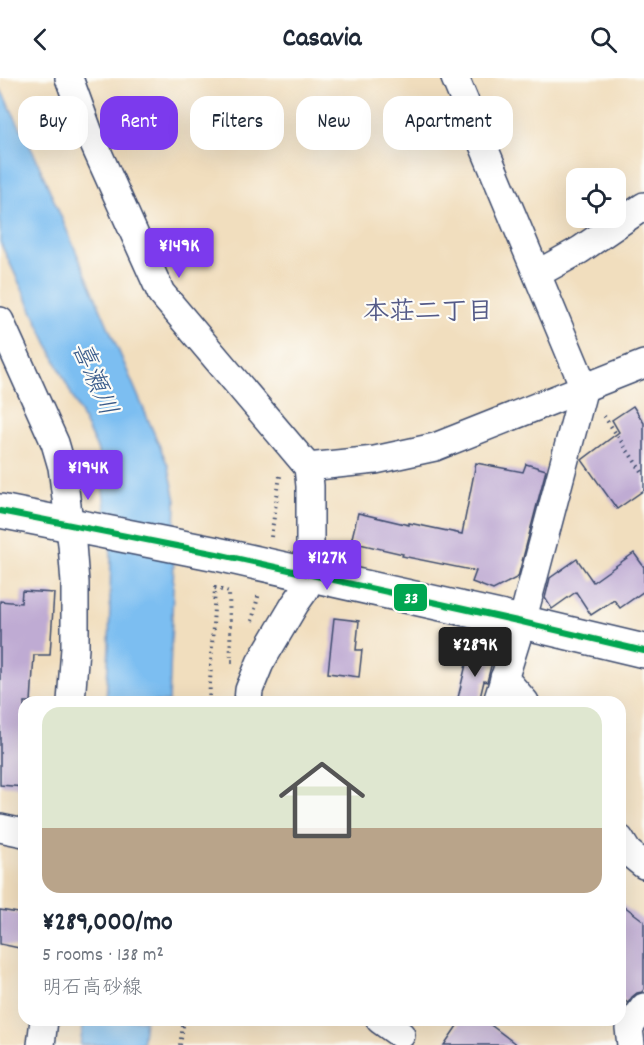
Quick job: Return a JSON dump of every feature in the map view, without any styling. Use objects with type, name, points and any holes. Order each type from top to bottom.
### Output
[{"type":"main road","points":[[0,511],[217,554],[644,651]]},
{"type":"street","points":[[69,78],[89,134],[161,293],[308,466],[310,547],[304,574],[305,590],[260,663],[248,696]]},
{"type":"street","points":[[455,78],[584,387],[522,622],[500,690]]},
{"type":"street","points":[[537,274],[580,250],[644,206]]},
{"type":"street","points":[[0,321],[55,443],[62,467],[73,526],[75,648],[71,696]]},
{"type":"street","points":[[308,466],[375,460],[435,447],[644,364]]},
{"type":"street","points":[[0,828],[18,832]]},
{"type":"street","points":[[626,849],[644,865]]},
{"type":"street","points":[[631,1045],[629,1028],[644,1007]]},
{"type":"street","points":[[41,1045],[43,1026]]},
{"type":"path","points":[[584,387],[644,475]]},
{"type":"path","points":[[270,544],[287,441]]},
{"type":"path","points":[[209,696],[215,588],[229,592],[231,661],[242,661]]},
{"type":"path","points":[[251,626],[260,592]]},
{"type":"path","points":[[180,1045],[183,1026]]},
{"type":"water","name":"喜瀬川","points":[[0,88],[18,123],[18,150],[32,150],[35,156],[169,468],[176,501],[169,696],[106,696],[111,554],[98,451],[0,242]]},
{"type":"water","points":[[83,1026],[144,1026],[142,1045],[80,1045]]},
{"type":"building","points":[[633,406],[644,423],[644,490],[617,509],[582,460],[619,432],[612,420]]},
{"type":"building","points":[[476,463],[523,472],[526,464],[546,470],[518,577],[493,590],[472,582],[476,571],[402,556],[403,554],[351,542],[358,513],[462,534]]},
{"type":"building","points":[[634,553],[644,567],[644,591],[620,608],[614,600],[591,615],[576,592],[552,609],[545,598],[550,578],[577,559],[593,582]]},
{"type":"building","points":[[22,591],[54,593],[50,655],[34,655],[31,696],[18,696],[18,786],[0,785],[0,601],[21,603]]},
{"type":"building","points":[[334,618],[359,621],[356,650],[362,650],[359,677],[328,673]]},
{"type":"building","points":[[469,652],[493,658],[487,682],[484,681],[480,696],[458,696]]},
{"type":"building","points":[[626,908],[644,921],[644,989],[632,997],[628,1003],[626,1002]]},
{"type":"building","points":[[0,910],[18,913],[18,948],[0,944]]},
{"type":"building","points":[[457,1026],[492,1026],[517,1045],[444,1045]]},
{"type":"transit line","name":"33","points":[[0,511],[217,554],[644,651]]},
{"type":"district","name":"本荘二丁目","points":[[428,310]]}]
